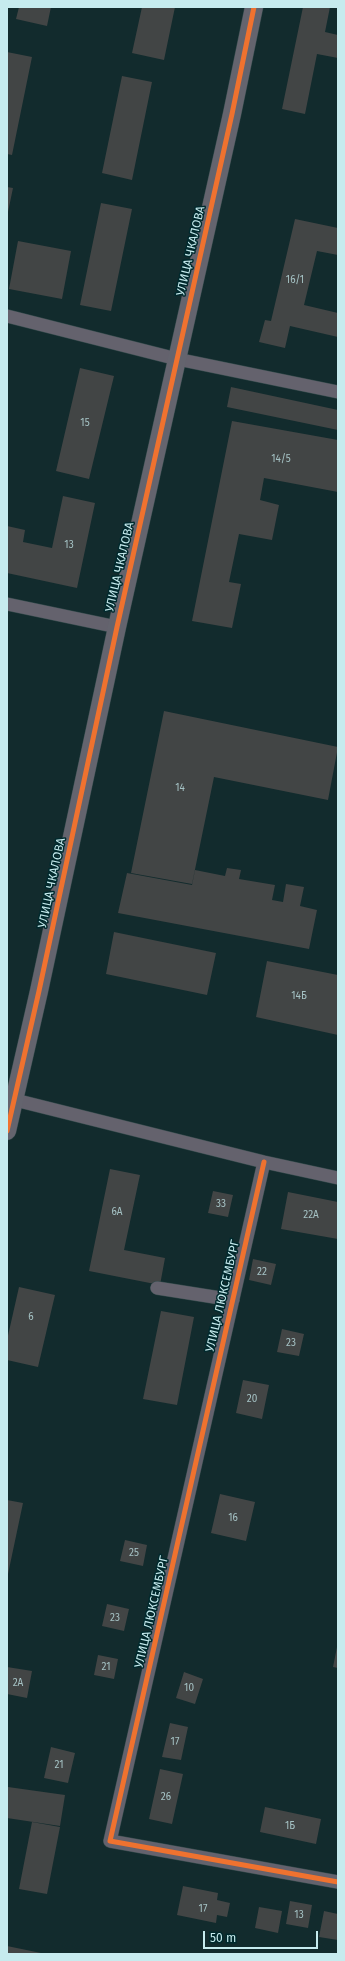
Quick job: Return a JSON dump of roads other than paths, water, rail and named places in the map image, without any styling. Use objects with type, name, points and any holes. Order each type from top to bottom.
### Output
[{"type":"street","name":"УЛИЦА ЧКАЛОВА","points":[[7,1131],[11,1099],[177,359],[254,7]]},
{"type":"street","points":[[7,316],[177,359],[338,392]]},
{"type":"street","points":[[7,604],[117,627]]},
{"type":"street","points":[[11,1099],[264,1162],[338,1178]]},
{"type":"street","name":"УЛИЦА ЛЮКСЕМБУРГ","points":[[264,1162],[110,1841],[338,1882]]},
{"type":"street","points":[[157,1288],[233,1300]]}]
